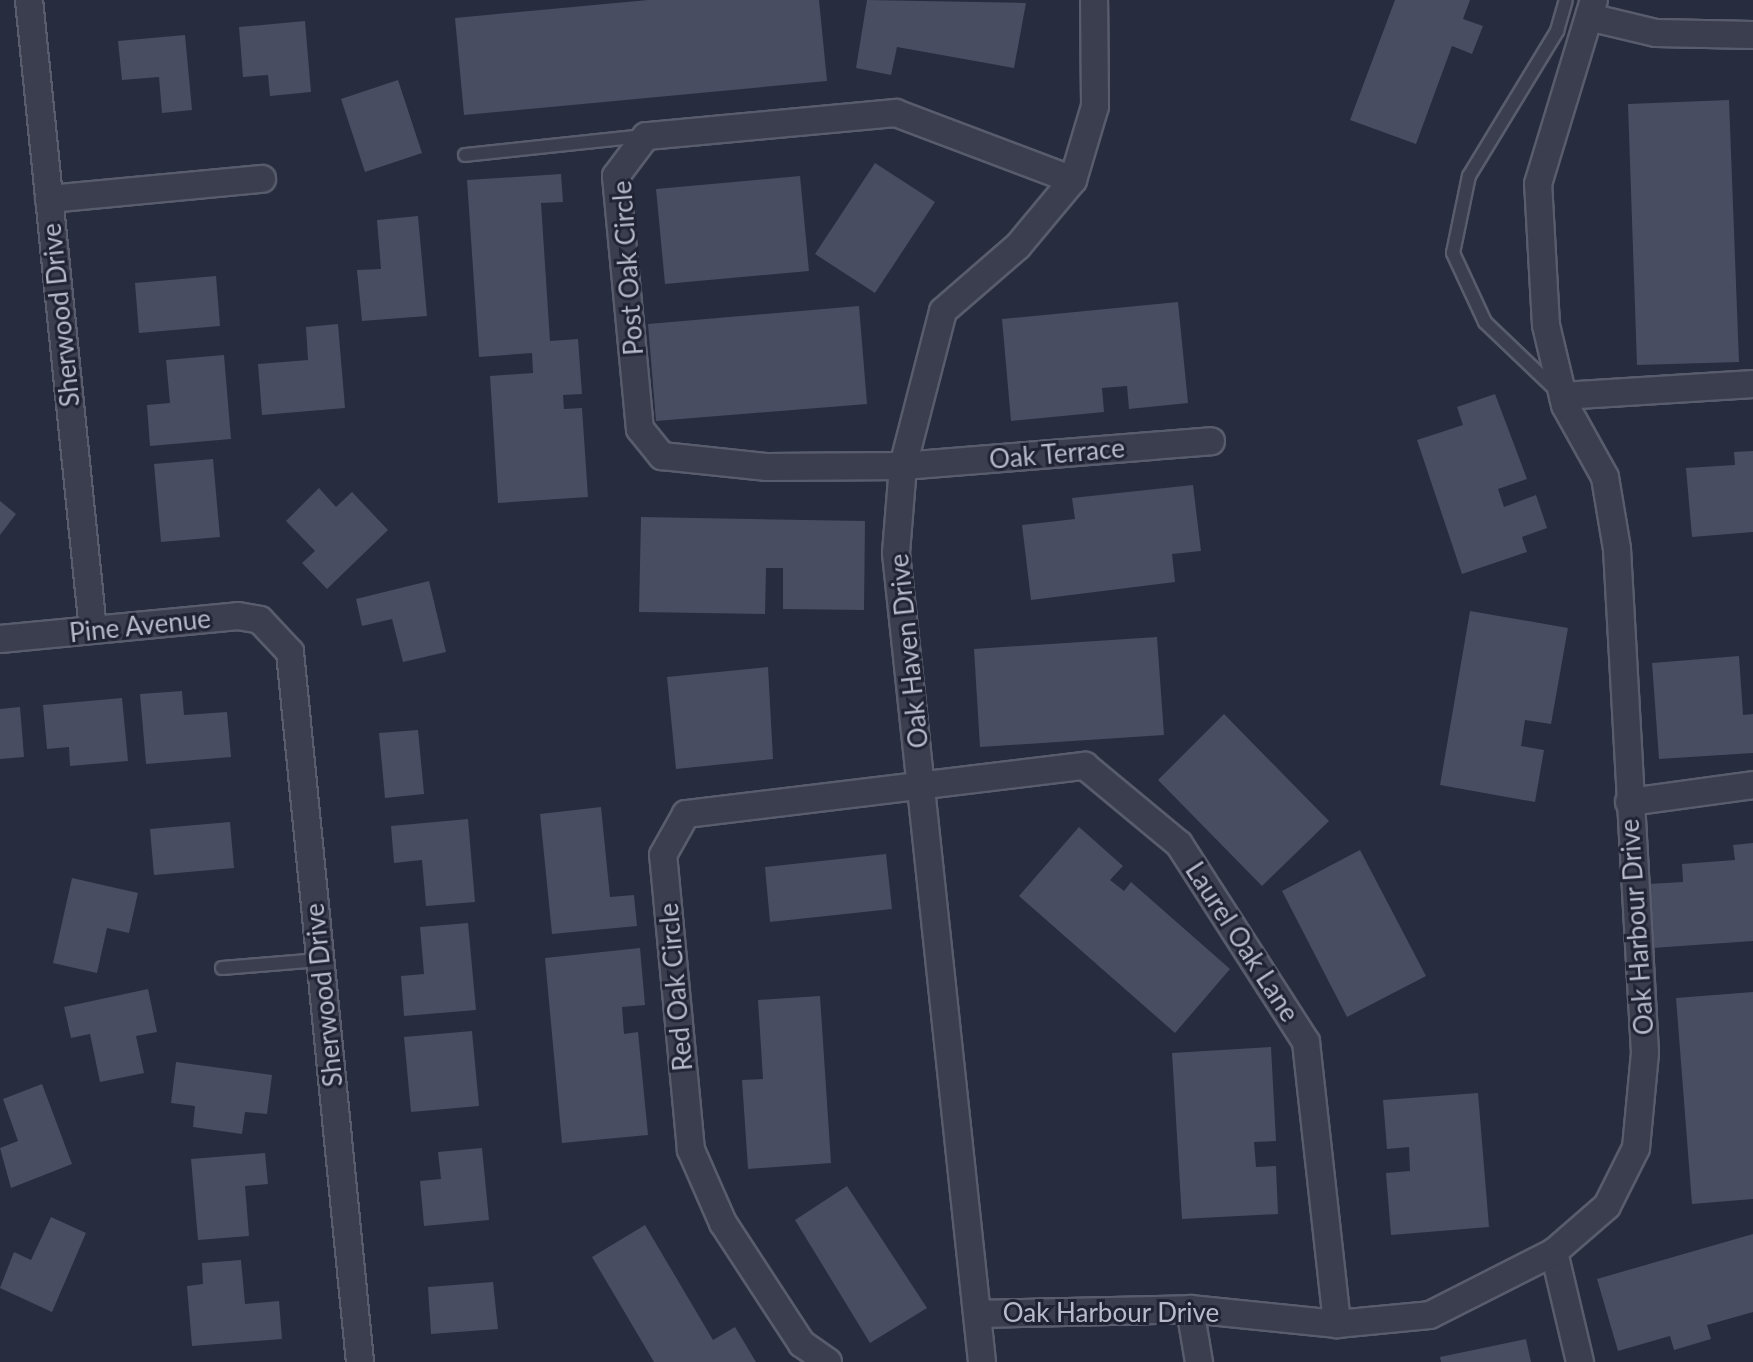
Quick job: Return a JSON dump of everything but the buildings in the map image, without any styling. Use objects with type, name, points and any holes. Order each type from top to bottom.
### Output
[{"type":"street","name":"Sherwood Drive","points":[[29,0],[93,630]]},
{"type":"street","name":"Oak Haven Drive","points":[[982,1362],[924,789],[896,553],[903,466],[943,311],[1018,246],[1073,180],[1095,106],[1094,0]]},
{"type":"street","points":[[1594,9],[1656,33],[1753,35]]},
{"type":"street","name":"Oak Harbour Drive","points":[[977,1314],[1190,1309],[1337,1324],[1430,1315],[1554,1252],[1607,1206],[1636,1148],[1645,1053],[1608,492],[1563,396],[1546,325],[1538,184],[1594,9]]},
{"type":"street","points":[[646,136],[896,113],[1073,180]]},
{"type":"street","name":"Post Oak Circle","points":[[646,136],[616,176],[640,429],[662,456],[767,467],[903,466]]},
{"type":"street","points":[[49,199],[262,179]]},
{"type":"street","points":[[1563,396],[1753,384]]},
{"type":"street","name":"Oak Terrace","points":[[903,466],[1211,441]]},
{"type":"street","name":"Pine Avenue","points":[[0,639],[238,616],[276,631]]},
{"type":"street","name":"Sherwood Drive","points":[[276,631],[293,671],[360,1362]]},
{"type":"street","name":"Laurel Oak Lane","points":[[924,789],[1085,766],[1179,844],[1306,1042],[1337,1324]]},
{"type":"street","points":[[1629,802],[1753,785]]},
{"type":"street","name":"Red Oak Circle","points":[[828,1362],[802,1344],[731,1235],[691,1150],[663,855],[686,814],[924,789]]},
{"type":"street","points":[[1554,1252],[1580,1362]]},
{"type":"street","points":[[1190,1309],[1199,1362]]},
{"type":"lane","points":[[1563,396],[1485,322],[1453,253],[1469,176],[1557,31],[1566,0]]},
{"type":"lane","points":[[465,155],[646,136]]},
{"type":"lane","points":[[222,968],[320,960]]}]
